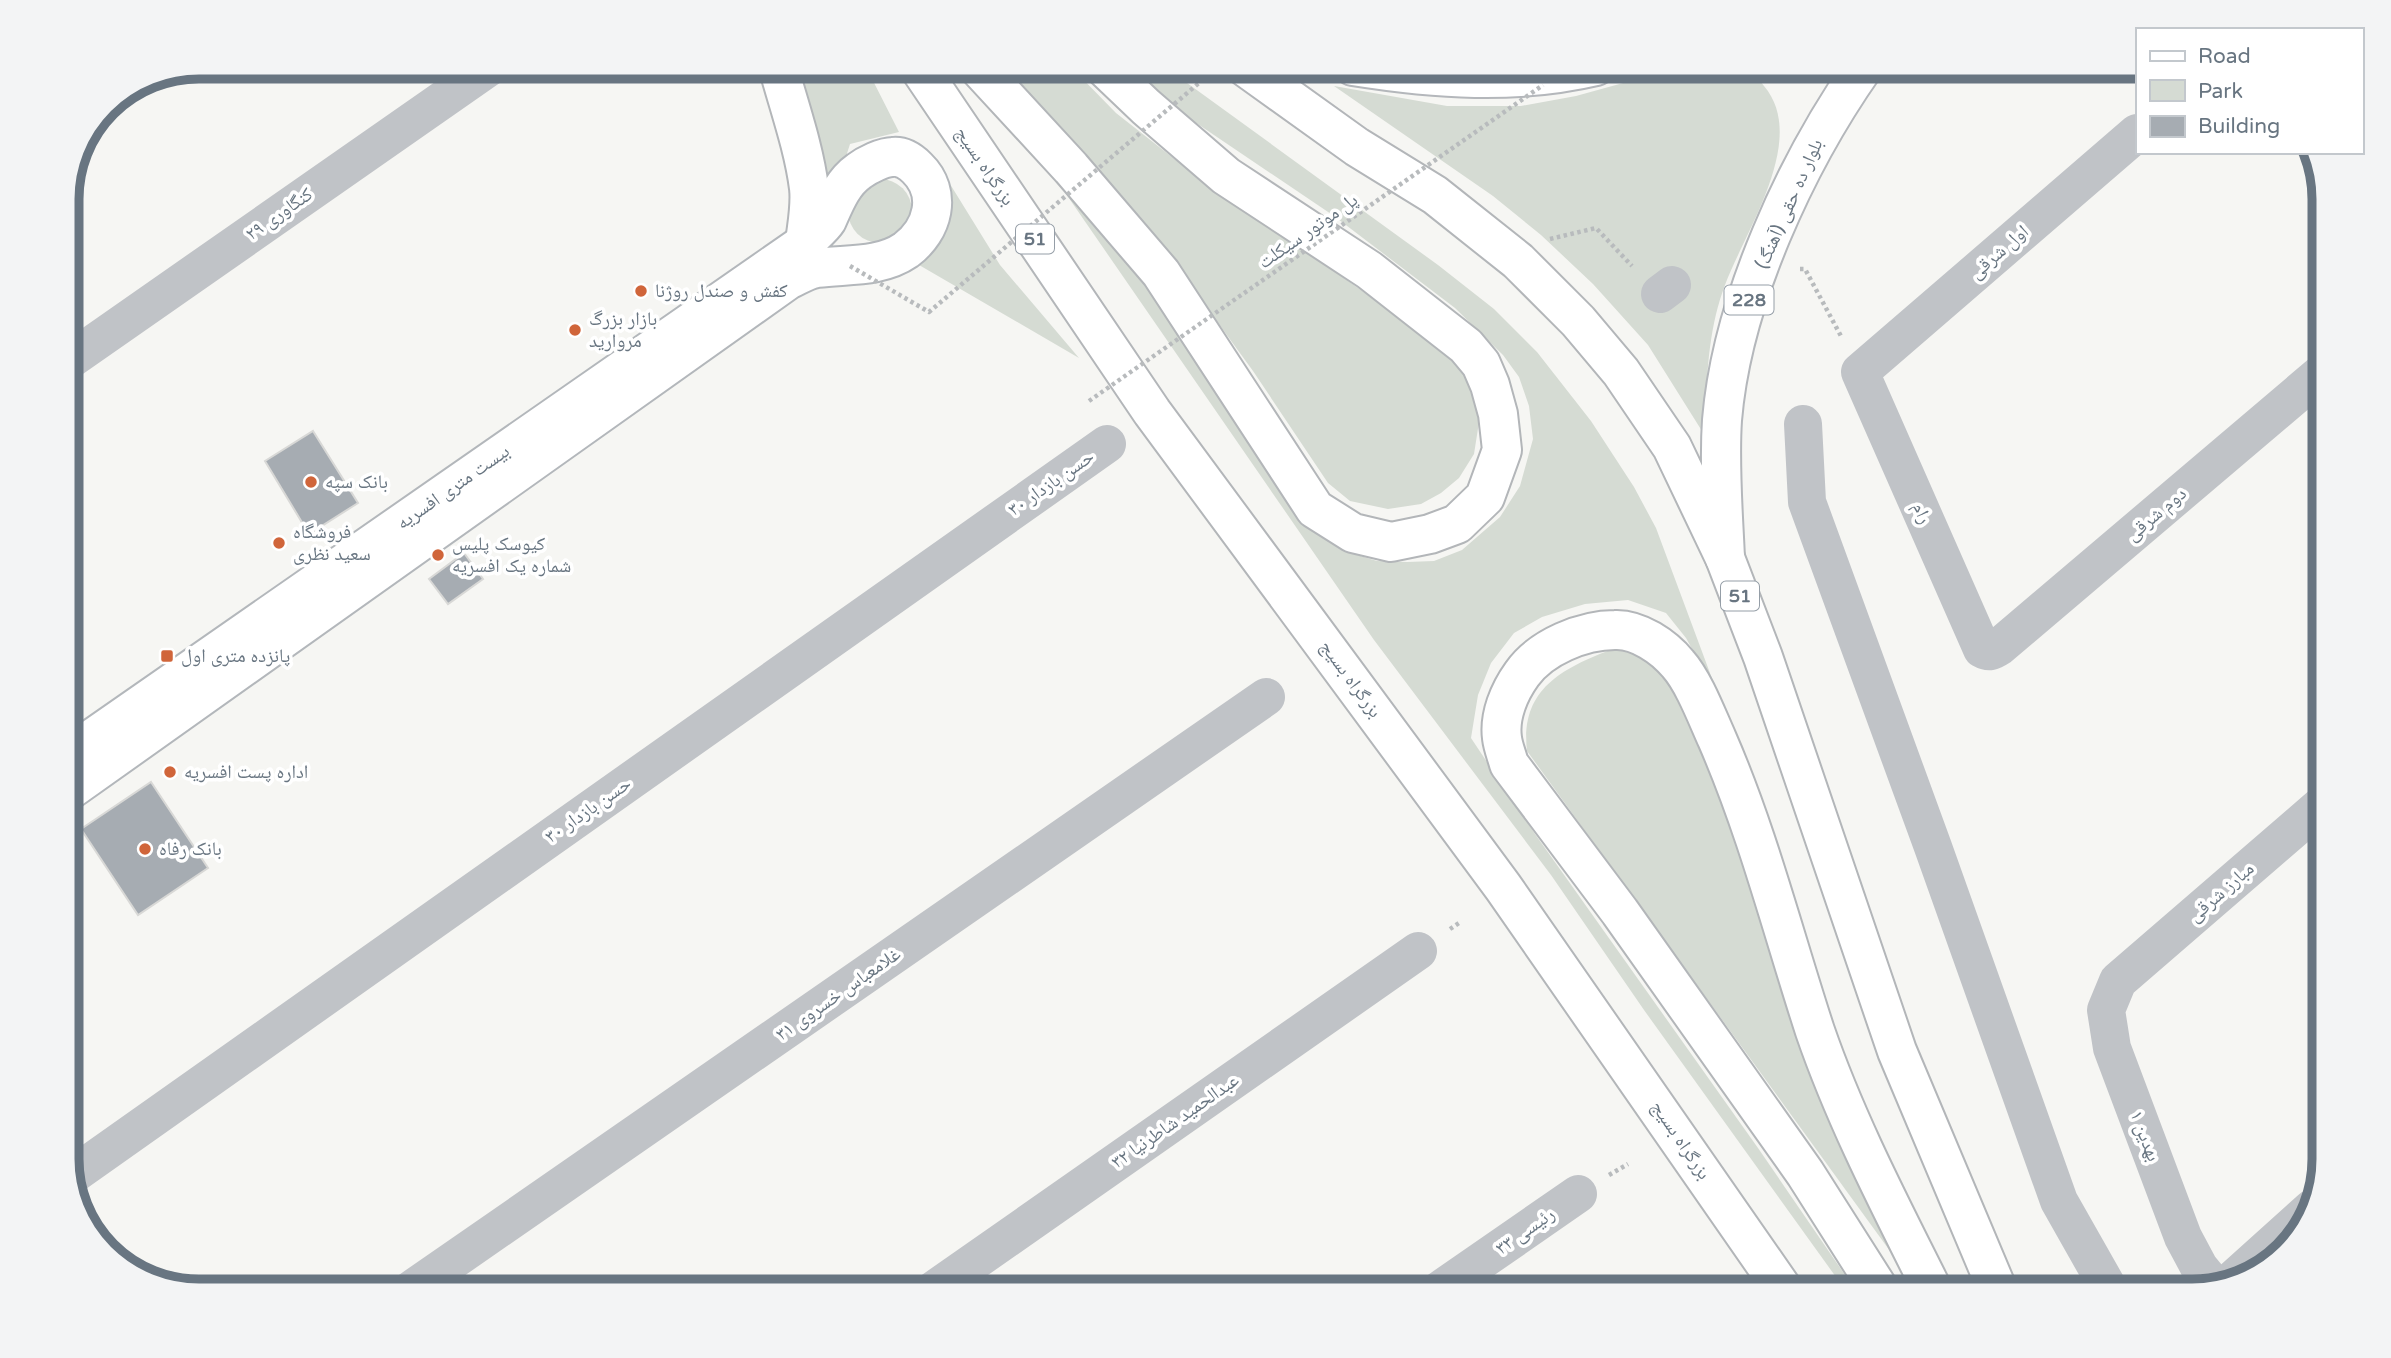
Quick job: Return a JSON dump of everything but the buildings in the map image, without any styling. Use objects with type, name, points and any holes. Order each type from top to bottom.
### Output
[{"type":"main road","points":[[782,79],[809,188],[810,209],[804,243]]},
{"type":"main road","name":"بزرگراه بسیج","points":[[927,79],[1152,412],[1503,887],[1775,1279]]},
{"type":"main road","points":[[989,79],[1161,273],[1315,509],[1353,533],[1391,542],[1430,534],[1457,524],[1485,497],[1502,450],[1499,414],[1481,364],[1466,346],[1379,278],[1226,176],[1117,79]]},
{"type":"main road","name":"51","points":[[1262,79],[1357,147],[1435,195],[1504,250],[1578,321],[1621,372],[1672,447],[1725,558],[1763,657],[1897,1051],[1993,1279]]},
{"type":"main road","points":[[1459,79],[1488,79]]},
{"type":"main road","name":"بلوار ده حقی (آهنگ)","points":[[1725,558],[1721,451],[1733,346],[1757,274],[1786,205],[1816,142],[1856,79]]},
{"type":"main road","name":"بیست متری افسریه","points":[[79,748],[804,243],[826,222],[835,200],[856,173],[894,156],[910,161],[922,173],[931,187],[933,203],[929,223],[916,242],[902,252],[876,262],[814,268],[788,280],[79,783]]},
{"type":"main road","points":[[1872,1279],[1805,1173],[1620,912],[1509,764],[1502,737],[1508,696],[1524,671],[1550,649],[1579,636],[1617,629],[1654,641],[1680,665],[1736,782],[1816,1032],[1870,1166],[1926,1279]]},
{"type":"street","name":"کنگاوری ۲۹","points":[[79,354],[472,79]]},
{"type":"street","name":"اول شرقی","points":[[1860,372],[2136,134]]},
{"type":"street","name":"رام","points":[[1860,372],[1976,636],[1986,652]]},
{"type":"street","name":"دوم شرقی","points":[[1986,652],[1999,647],[2312,381]]},
{"type":"street","points":[[1803,424],[1807,502],[2059,1201],[2103,1279]]},
{"type":"street","name":"حسن بازدار ۳۰","points":[[79,1170],[1107,444]]},
{"type":"street","name":"غلامعباس خسروی ۳۱","points":[[428,1279],[1266,697]]},
{"type":"street","name":"مبارز شرقی","points":[[2118,981],[2312,813]]},
{"type":"street","name":"عبدالحمید شاطرنیا ۳۲","points":[[951,1279],[1418,951]]},
{"type":"street","name":"بهدین ۱","points":[[2118,981],[2106,1010],[2112,1048],[2183,1237],[2199,1267],[2213,1277]]},
{"type":"street","name":"رئیسی ۳۳","points":[[1457,1279],[1578,1194]]},
{"type":"street","points":[[2237,1270],[2292,1225]]},
{"type":"path","points":[[850,265],[929,312],[1204,79]]},
{"type":"path","name":"پل موتور سیکلت","points":[[1089,401],[1543,85]]},
{"type":"path","points":[[1504,250],[1596,228],[1666,290]]},
{"type":"path","points":[[1791,270],[1805,269],[1860,372]]},
{"type":"green space","points":[[796,79],[872,79],[899,132],[850,144],[842,169],[826,194]]},
{"type":"green space","points":[[1007,79],[1083,79],[1116,113],[1219,194],[1316,258],[1453,356],[1471,378],[1480,416],[1474,454],[1459,478],[1441,493],[1421,504],[1388,509],[1350,501],[1328,483],[1253,371],[1173,261]]},
{"type":"green space","points":[[1144,79],[1182,79],[1438,265],[1494,309],[1537,352],[1591,421],[1634,487],[1656,528],[1720,700],[1686,638],[1666,613],[1628,600],[1585,604],[1542,617],[1514,633],[1491,663],[1478,695],[1471,738],[1535,834],[1848,1279],[1837,1279],[1644,1010],[1551,875],[1374,640],[1055,178],[1168,312],[1306,522],[1344,551],[1377,561],[1434,561],[1462,550],[1500,517],[1520,486],[1533,439],[1529,406],[1519,377],[1503,355],[1455,308],[1334,216],[1180,112]]},
{"type":"green space","points":[[1638,79],[1759,79],[1776,108],[1780,132],[1777,158],[1758,212],[1725,285],[1714,322],[1707,381],[1707,439],[1648,345],[1593,284],[1541,235],[1493,196],[1334,86],[1447,106],[1521,106],[1576,96]]},
{"type":"green space","points":[[937,163],[1000,265],[1079,358],[907,258]]},
{"type":"green space","points":[[880,179],[898,185],[906,193],[912,211],[906,229],[898,237],[880,243],[862,237],[854,229],[848,211],[854,193],[862,185]]},
{"type":"green space","points":[[1610,650],[1636,652],[1655,664],[1671,683],[1712,766],[1808,1049],[1890,1251],[1527,751],[1530,712],[1537,697],[1560,674]]},
{"type":"place","name":"کفش و صندل روژنا","points":[[641,291]]},
{"type":"place","name":"بازار بزرگ مروارید","points":[[575,330]]},
{"type":"place","name":"بانک سپه","points":[[311,482]]},
{"type":"place","name":"فروشگاه سعید نظری","points":[[279,543]]},
{"type":"place","name":"کیوسک پلیس شماره یک افسریه","points":[[438,555]]},
{"type":"place","name":"پانزده متری اول","points":[[167,656]]},
{"type":"place","name":"اداره پست افسریه","points":[[170,772]]},
{"type":"place","name":"بانک رفاه","points":[[145,849]]}]
